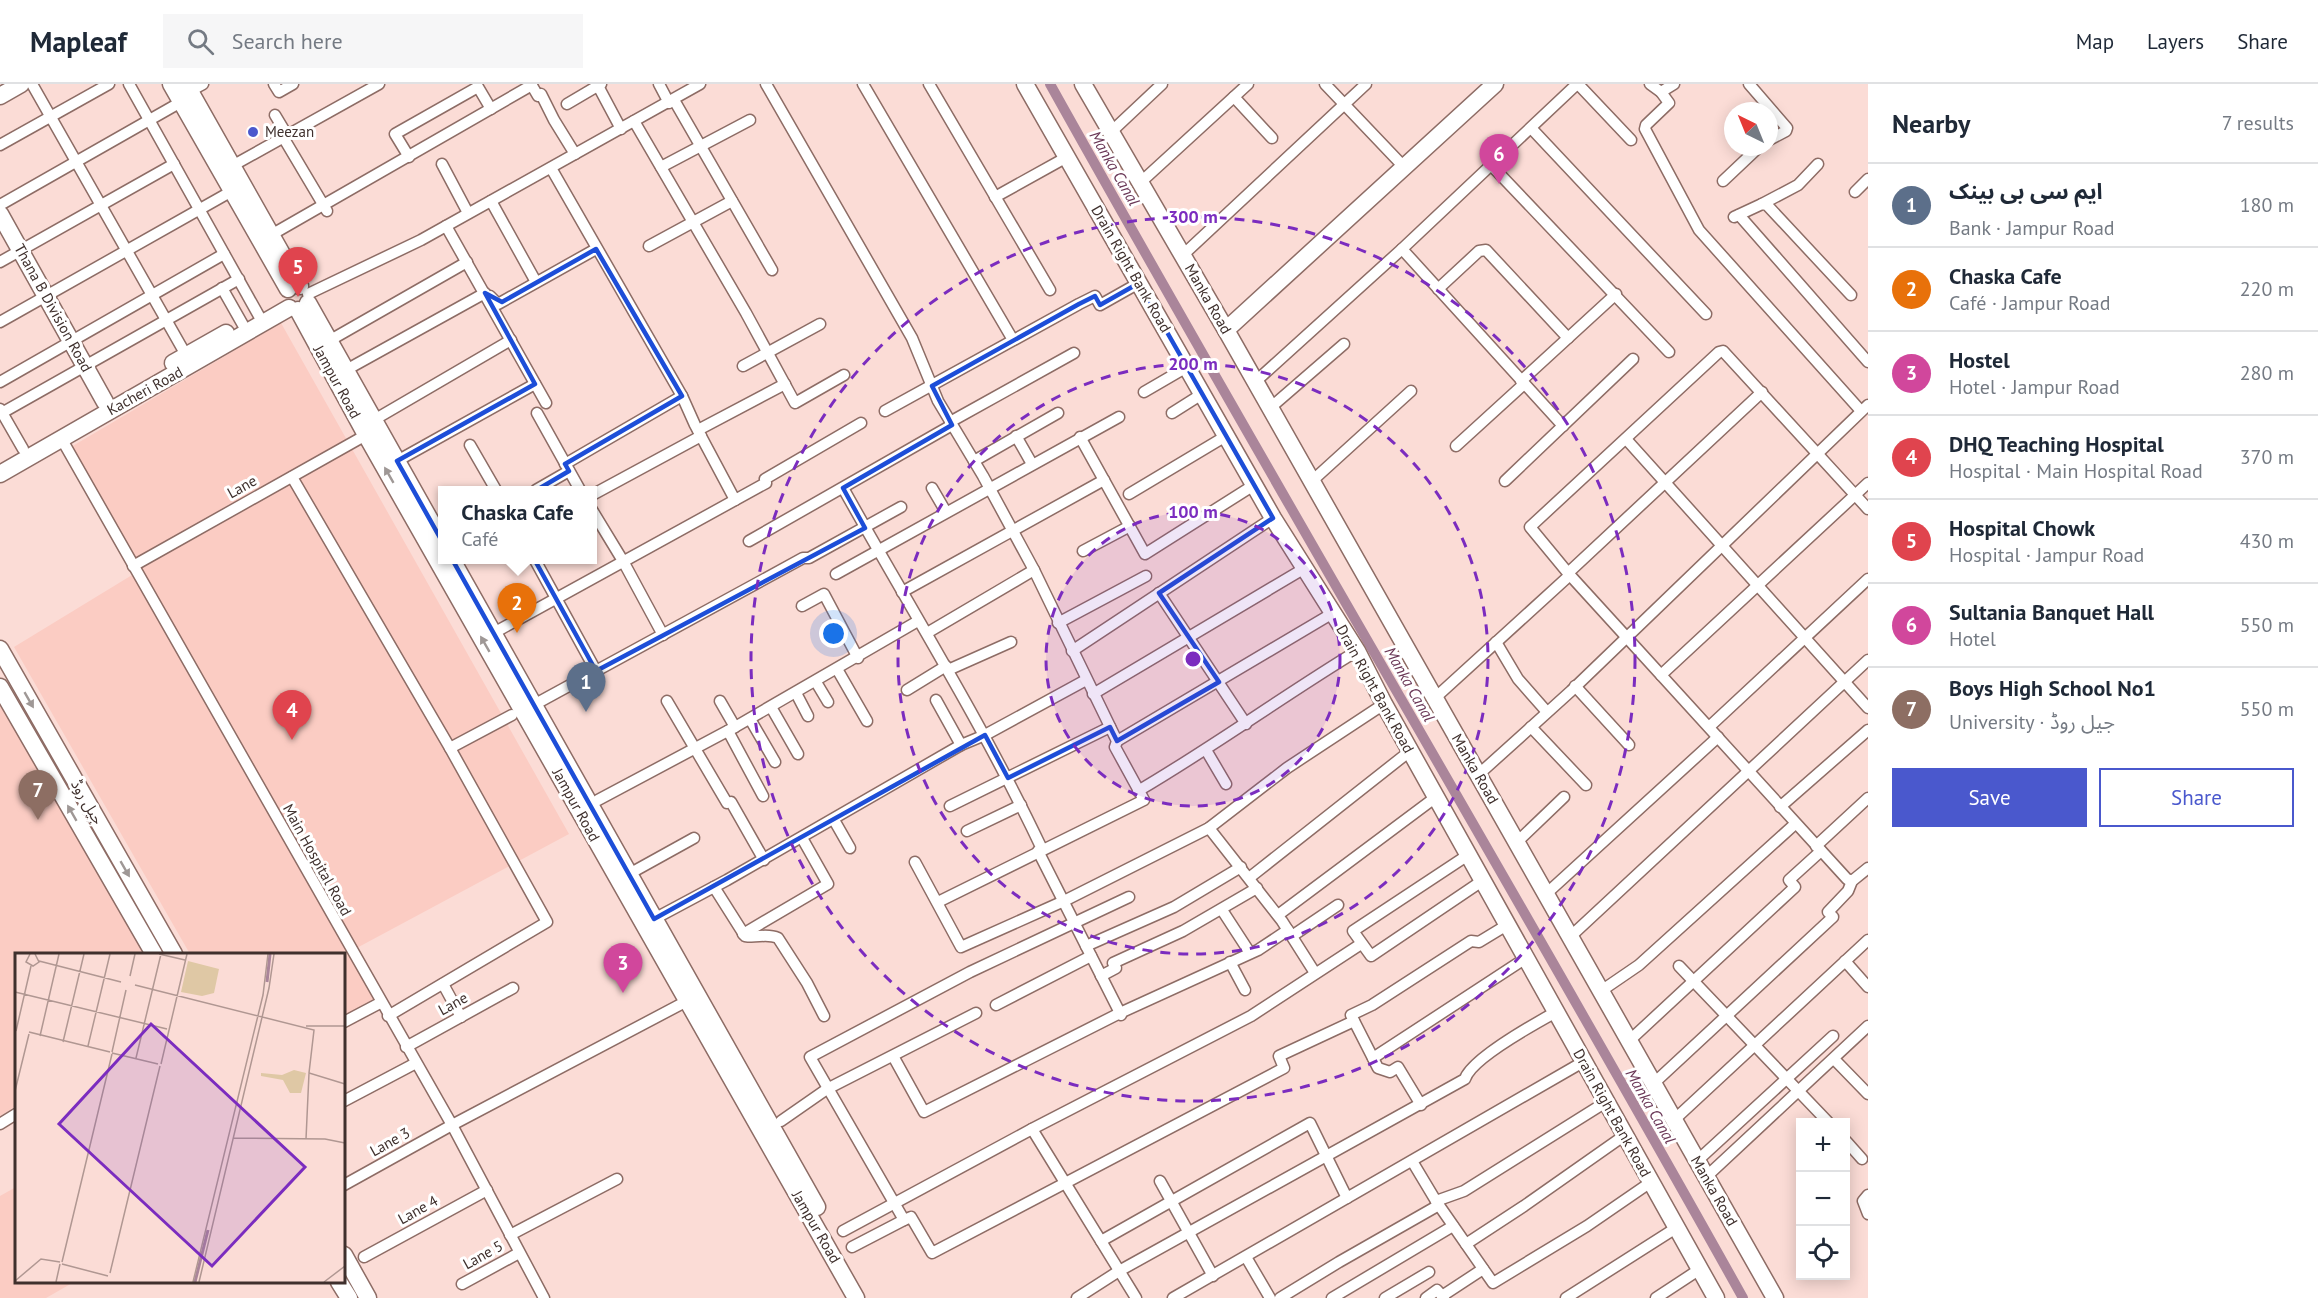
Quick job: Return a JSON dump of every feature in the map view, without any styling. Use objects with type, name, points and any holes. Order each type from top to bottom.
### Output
[{"type":"main road","points":[[0,96],[21,84]]},
{"type":"main road","name":"Jampur Road","points":[[171,84],[190,90],[271,235],[297,299],[346,370],[370,428],[397,460],[438,534]]},
{"type":"main road","name":"Drain Right Bank Road","points":[[1025,84],[1273,518],[1357,651],[1482,881],[1716,1298]]},
{"type":"main road","points":[[1226,330],[1495,84]]},
{"type":"main road","name":"Manka Road","points":[[1086,85],[1775,1298]]},
{"type":"main road","name":"Jampur Road","points":[[190,90],[232,191],[297,299],[438,551]]},
{"type":"main road","name":"Thana B Division Road","points":[[0,214],[105,402]]},
{"type":"main road","name":"Kacheri Road","points":[[0,461],[186,355],[259,316],[297,299]]},
{"type":"main road","name":"Kacheri Road","points":[[0,474],[297,299]]},
{"type":"main road","name":"Jampur Road","points":[[445,564],[687,1002],[856,1298]]},
{"type":"main road","name":"Jampur Road","points":[[454,564],[869,1298]]},
{"type":"main road","name":"جیل روڈ","points":[[0,649],[173,953]]},
{"type":"main road","name":"جیل روڈ","points":[[0,687],[153,953]]},
{"type":"main road","points":[[345,1257],[368,1298]]},
{"type":"main road","points":[[340,1283],[349,1298]]},
{"type":"street","points":[[32,84],[186,355]]},
{"type":"street","points":[[0,145],[109,84]]},
{"type":"street","points":[[129,84],[259,316]]},
{"type":"street","points":[[274,84],[279,92],[293,84]]},
{"type":"street","points":[[232,166],[379,84]]},
{"type":"street","points":[[567,104],[599,84],[621,129]]},
{"type":"street","points":[[659,84],[702,147],[772,270]]},
{"type":"street","points":[[297,299],[421,240],[700,84]]},
{"type":"street","points":[[766,84],[912,338],[932,386],[1034,570],[1058,623],[1118,741]]},
{"type":"street","points":[[862,84],[1013,340]]},
{"type":"street","points":[[929,84],[1050,290]]},
{"type":"street","points":[[1111,132],[1162,84]]},
{"type":"street","points":[[1141,182],[1248,84]]},
{"type":"street","points":[[1325,84],[1404,167]]},
{"type":"street","points":[[1183,255],[1366,84]]},
{"type":"street","points":[[1256,382],[1578,84],[1631,140]]},
{"type":"street","points":[[1478,775],[1575,686],[1865,408],[1699,231],[1645,129],[1646,125],[1669,103],[1661,92],[1650,84]]},
{"type":"street","points":[[1661,92],[1674,84]]},
{"type":"street","points":[[1749,84],[1765,102]]},
{"type":"street","points":[[271,235],[325,209],[532,85],[538,96],[541,94],[575,154]]},
{"type":"street","points":[[409,157],[395,134],[478,87],[491,109]]},
{"type":"street","points":[[0,206],[149,119],[190,90]]},
{"type":"street","points":[[1234,97],[1272,138]]},
{"type":"street","points":[[275,115],[325,209]]},
{"type":"street","points":[[1778,118],[1787,128],[1778,135]]},
{"type":"street","points":[[661,167],[750,120]]},
{"type":"street","points":[[634,121],[768,352],[795,403],[844,375]]},
{"type":"street","points":[[1531,128],[1706,314]]},
{"type":"street","points":[[1723,181],[1749,156]]},
{"type":"street","points":[[995,197],[1067,157]]},
{"type":"street","points":[[0,262],[174,164]]},
{"type":"street","points":[[442,164],[468,213]]},
{"type":"street","points":[[1818,164],[1798,185],[1736,216],[1868,362]]},
{"type":"street","points":[[1491,165],[1669,352]]},
{"type":"street","points":[[551,168],[682,396],[735,500]]},
{"type":"street","points":[[1855,192],[1868,179]]},
{"type":"street","points":[[0,322],[232,191]]},
{"type":"street","points":[[491,201],[536,282]]},
{"type":"street","points":[[649,246],[732,201]]},
{"type":"street","points":[[1762,204],[1767,205],[1851,295]]},
{"type":"street","points":[[446,226],[546,403]]},
{"type":"street","points":[[485,293],[495,299],[498,304],[596,249]]},
{"type":"street","points":[[1402,249],[1563,426]]},
{"type":"street","points":[[1438,289],[1479,251],[1486,250],[1568,338]]},
{"type":"street","points":[[0,382],[224,254]]},
{"type":"street","points":[[334,338],[467,262]]},
{"type":"street","points":[[23,449],[1,412],[239,279]]},
{"type":"street","points":[[885,411],[1095,296],[1100,305],[1139,283]]},
{"type":"street","points":[[222,288],[243,325]]},
{"type":"street","points":[[346,370],[485,293]]},
{"type":"street","points":[[1456,446],[1616,294]]},
{"type":"street","points":[[743,366],[820,324]]},
{"type":"street","name":"Lane","points":[[133,566],[292,477],[511,340]]},
{"type":"street","points":[[1270,408],[1344,344]]},
{"type":"street","points":[[1852,881],[1847,879],[1795,824],[1569,574],[1530,530],[1530,527],[1719,352],[1725,352],[1868,509]]},
{"type":"street","points":[[749,541],[1074,353]]},
{"type":"street","points":[[1505,481],[1634,359]]},
{"type":"street","points":[[1144,392],[1187,367]]},
{"type":"street","points":[[397,460],[535,384]]},
{"type":"street","points":[[597,492],[785,384]]},
{"type":"street","points":[[1311,481],[1411,391]]},
{"type":"street","points":[[1434,698],[1762,392]]},
{"type":"street","points":[[1172,413],[1202,394]]},
{"type":"street","points":[[542,486],[682,396]]},
{"type":"street","points":[[537,413],[578,486]]},
{"type":"street","points":[[974,460],[1058,413]]},
{"type":"street","points":[[836,574],[989,487],[1119,417]]},
{"type":"street","points":[[499,630],[766,483],[765,479],[861,423]]},
{"type":"street","points":[[1016,436],[1032,464]]},
{"type":"street","points":[[1129,494],[1226,436]]},
{"type":"street","points":[[1080,437],[1145,554],[1254,485]]},
{"type":"street","name":"Main Hospital Road","points":[[61,438],[380,1003],[452,1125],[544,1298]]},
{"type":"street","points":[[1626,439],[1868,708]]},
{"type":"street","points":[[470,445],[494,486]]},
{"type":"street","points":[[292,477],[450,748],[547,922],[388,1016]]},
{"type":"street","points":[[902,592],[1104,480]]},
{"type":"street","points":[[1661,675],[1868,483]]},
{"type":"street","points":[[843,488],[1008,778],[1064,901],[1121,1014]]},
{"type":"street","points":[[932,488],[946,512]]},
{"type":"street","points":[[541,702],[803,558],[809,558],[901,507]]},
{"type":"street","points":[[597,518],[663,635]]},
{"type":"street","points":[[1072,651],[1273,518]]},
{"type":"street","points":[[1083,551],[1130,526]]},
{"type":"street","points":[[537,564],[596,671]]},
{"type":"street","points":[[1093,694],[1305,568]]},
{"type":"street","points":[[927,633],[1034,570]]},
{"type":"street","points":[[1058,623],[1146,576]]},
{"type":"street","points":[[1709,727],[1868,579]]},
{"type":"street","points":[[1159,593],[1246,724]]},
{"type":"street","points":[[802,606],[824,594],[858,658]]},
{"type":"street","points":[[938,902],[1144,800],[1115,747],[1118,741],[1333,614]]},
{"type":"street","points":[[598,800],[750,719],[918,621]]},
{"type":"street","points":[[907,690],[947,668],[1011,642]]},
{"type":"street","points":[[1496,642],[1518,679],[1547,712]]},
{"type":"street","points":[[1138,791],[1206,750],[1315,676],[1357,651]]},
{"type":"street","points":[[1570,937],[1868,660]]},
{"type":"street","points":[[837,669],[867,721]]},
{"type":"street","points":[[654,919],[764,860],[961,745],[985,735],[1086,680]]},
{"type":"street","points":[[816,682],[828,702]]},
{"type":"street","points":[[1575,686],[1629,745]]},
{"type":"street","points":[[796,693],[808,716]]},
{"type":"street","points":[[936,700],[961,745]]},
{"type":"street","points":[[667,701],[727,803],[731,802],[764,860]]},
{"type":"street","points":[[720,701],[763,796]]},
{"type":"street","points":[[915,862],[961,947],[1064,901],[1209,828],[1287,768],[1384,704]]},
{"type":"street","points":[[771,707],[798,754]]},
{"type":"street","points":[[450,748],[512,715]]},
{"type":"street","points":[[750,719],[775,762]]},
{"type":"street","points":[[950,806],[1110,727]]},
{"type":"street","points":[[1531,727],[1586,785]]},
{"type":"street","points":[[1780,807],[1868,730]]},
{"type":"street","points":[[1546,894],[1718,737]]},
{"type":"street","points":[[1206,750],[1226,784]]},
{"type":"street","points":[[1249,878],[1410,751]]},
{"type":"street","points":[[1278,915],[1436,797]]},
{"type":"street","points":[[1516,843],[1564,797]]},
{"type":"street","points":[[1629,1041],[1795,887],[1789,880],[1868,798]]},
{"type":"street","points":[[967,831],[1021,805]]},
{"type":"street","points":[[834,820],[850,848]]},
{"type":"street","points":[[1600,991],[1639,965],[1795,824]]},
{"type":"street","points":[[1209,828],[1278,915],[1315,973]]},
{"type":"street","points":[[629,874],[694,838]]},
{"type":"street","points":[[743,934],[828,884],[802,838]]},
{"type":"street","points":[[1468,855],[1353,931],[1371,956],[1482,881]]},
{"type":"street","points":[[996,1005],[1241,867]]},
{"type":"street","points":[[1653,1084],[1833,917],[1828,912],[1848,891],[1852,881],[1868,868]]},
{"type":"street","points":[[714,887],[743,934],[754,938],[765,935],[778,938],[807,983],[824,1016]]},
{"type":"street","points":[[1101,976],[1116,968],[1113,963],[1183,931],[1257,888]]},
{"type":"street","points":[[904,1220],[810,1057],[970,972],[1129,897]]},
{"type":"street","points":[[893,1056],[924,1112],[1290,933],[1338,905]]},
{"type":"street","points":[[1222,910],[1250,953]]},
{"type":"street","points":[[1421,1105],[1398,1067],[1390,1072],[1378,1068],[1351,1015],[1372,1005],[1471,941],[1479,942],[1507,925]]},
{"type":"street","points":[[1674,1120],[1868,940]]},
{"type":"street","points":[[843,1231],[1032,1129],[1251,1016],[1361,944]]},
{"type":"street","points":[[1373,1058],[1526,958]]},
{"type":"street","points":[[1845,961],[1868,987]]},
{"type":"street","points":[[1230,962],[1245,990]]},
{"type":"street","points":[[1678,966],[1824,1118]]},
{"type":"street","points":[[443,984],[461,1017]]},
{"type":"street","name":"Lane","points":[[406,1047],[513,988]]},
{"type":"street","name":"Lane 3","points":[[345,1184],[452,1125],[687,1002]]},
{"type":"street","points":[[345,1021],[380,1003]]},
{"type":"street","points":[[1077,1298],[1119,1271],[1465,1079],[1467,1073],[1487,1056],[1556,1012]]},
{"type":"street","points":[[781,1121],[827,1089],[976,1013]]},
{"type":"street","points":[[852,1247],[911,1217],[932,1253],[1284,1068],[1279,1056],[1354,1021]]},
{"type":"street","points":[[1706,1177],[1868,1026]]},
{"type":"street","points":[[1697,1161],[1833,1036]]},
{"type":"street","points":[[1834,1059],[1868,1094]]},
{"type":"street","points":[[1173,1298],[1583,1062]]},
{"type":"street","points":[[345,1100],[416,1063]]},
{"type":"street","points":[[1280,1298],[1437,1203],[1464,1191],[1606,1102]]},
{"type":"street","points":[[0,1124],[15,1115]]},
{"type":"street","points":[[1101,1241],[1310,1122],[1347,1198]]},
{"type":"street","points":[[1032,1129],[1136,1298]]},
{"type":"street","points":[[1466,1244],[1625,1135]]},
{"type":"street","points":[[1850,1146],[1862,1159]]},
{"type":"street","points":[[1412,1161],[1437,1203],[1493,1283],[1587,1226],[1651,1182]]},
{"type":"street","points":[[510,1235],[617,1179]]},
{"type":"street","points":[[1160,1182],[1213,1276]]},
{"type":"street","name":"Lane 4","points":[[364,1257],[487,1190]]},
{"type":"street","points":[[1868,1195],[1863,1201],[1868,1214]]},
{"type":"street","points":[[1332,1298],[1453,1226]]},
{"type":"street","points":[[1566,1298],[1676,1228]]},
{"type":"street","name":"Lane 5","points":[[462,1284],[519,1253]]},
{"type":"street","points":[[1246,1257],[1270,1298]]},
{"type":"street","points":[[1426,1298],[1437,1290],[1443,1297],[1483,1269]]},
{"type":"street","points":[[1656,1298],[1700,1269]]},
{"type":"street","points":[[1385,1298],[1429,1272]]},
{"type":"highlighted area","points":[[596,249],[682,396],[565,464],[569,471],[506,508],[596,671],[865,528],[843,488],[952,425],[932,386],[1095,296],[1100,305],[1139,283],[1273,518],[1159,593],[1219,682],[1117,741],[1110,727],[1008,778],[985,735],[654,919],[397,461],[535,384],[485,293],[502,302]]},
{"type":"shaded area","points":[[281,323],[569,834],[353,950],[381,1000],[345,1018],[345,953],[189,953],[14,647],[137,572],[71,447]]},
{"type":"shaded area","points":[[0,685],[153,953],[15,953],[15,1107],[0,1116]]},
{"type":"shaded area","points":[[15,1188],[15,1283],[72,1283],[46,1298],[0,1298],[0,1196]]},
{"type":"waterway","name":"Manka Canal","points":[[1050,84],[1743,1298]]},
{"type":"place","name":"Meezan","points":[[253,132]]},
{"type":"place","name":"Sultania Banquet Hall","points":[[1499,184]]},
{"type":"place","name":"Hospital Chowk","points":[[298,297]]},
{"type":"place","name":"Chaska Cafe","points":[[517,633]]},
{"type":"place","name":"ایم سی بی بینک","points":[[586,712]]},
{"type":"place","name":"DHQ Teaching Hospital","points":[[292,740]]},
{"type":"place","name":"Boys High School No1","points":[[38,820]]},
{"type":"place","name":"Hostel","points":[[623,993]]}]
